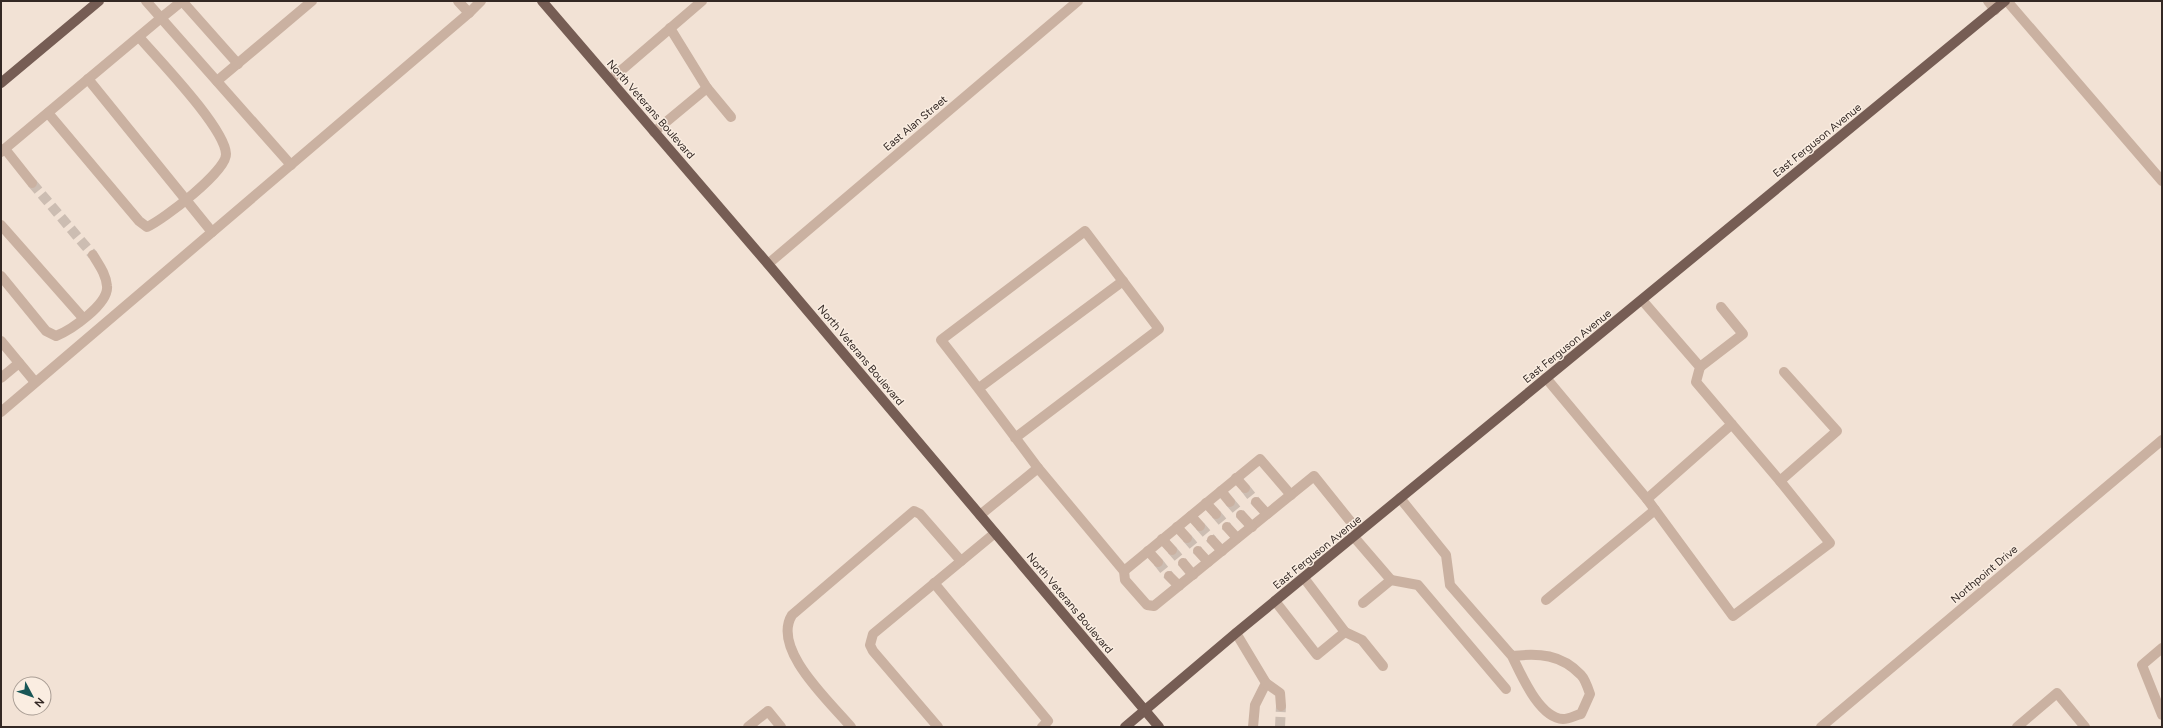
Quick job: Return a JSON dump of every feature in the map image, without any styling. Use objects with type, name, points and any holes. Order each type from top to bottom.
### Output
[{"type":"main road","points":[[1,83],[99,1]]},
{"type":"main road","name":"North Veterans Boulevard","points":[[542,1],[768,264],[1160,727]]},
{"type":"main road","name":"East Ferguson Avenue","points":[[1125,727],[1236,633],[2006,1]]},
{"type":"street","points":[[146,1],[291,165]]},
{"type":"street","points":[[32,183],[3,151],[182,1],[238,64]]},
{"type":"street","points":[[217,81],[312,1]]},
{"type":"street","points":[[458,1],[469,13]]},
{"type":"street","points":[[1,412],[469,13],[481,1]]},
{"type":"street","points":[[610,80],[702,1]]},
{"type":"street","name":"East Alan Street","points":[[768,264],[1078,1]]},
{"type":"street","points":[[1988,1],[1995,10]]},
{"type":"street","points":[[2006,1],[2162,181]]},
{"type":"street","points":[[670,28],[707,88],[731,117]]},
{"type":"street","points":[[48,113],[139,221],[147,227],[186,202],[222,164],[226,156],[225,148],[212,123],[139,37]]},
{"type":"street","points":[[88,80],[212,232]]},
{"type":"street","points":[[654,132],[707,88]]},
{"type":"street","points":[[1,225],[83,318]]},
{"type":"street","points":[[1015,438],[1159,329],[1085,231],[941,340],[979,388],[1015,438],[1038,468],[1124,571],[1125,580],[1147,605],[1154,606],[1314,476],[1391,580],[1418,585],[1506,689]]},
{"type":"street","points":[[1,276],[46,331],[56,336],[67,332],[104,300],[108,287],[105,275],[93,255]]},
{"type":"street","points":[[979,388],[1123,281]]},
{"type":"street","points":[[1642,300],[1700,367]]},
{"type":"street","points":[[1546,378],[1647,499],[1733,616],[1830,543],[1780,481],[1696,382],[1700,367],[1744,334],[1721,306]]},
{"type":"street","points":[[1,341],[35,382]]},
{"type":"street","points":[[1,378],[19,363]]},
{"type":"street","points":[[1780,481],[1837,431],[1784,372]]},
{"type":"street","points":[[1647,499],[1732,424]]},
{"type":"street","name":"Northpoint Drive","points":[[1821,727],[2162,440]]},
{"type":"street","points":[[1124,571],[1260,459],[1291,495]]},
{"type":"street","points":[[980,515],[1038,468]]},
{"type":"street","points":[[1236,478],[1245,488]]},
{"type":"street","points":[[1221,491],[1230,502]]},
{"type":"street","points":[[1400,498],[1446,555],[1450,585],[1512,656],[1528,691],[1547,712],[1562,719],[1581,714],[1590,694],[1582,675],[1562,660],[1538,654],[1512,656]]},
{"type":"street","points":[[1256,502],[1267,514]]},
{"type":"street","points":[[1206,503],[1216,514]]},
{"type":"street","points":[[1546,600],[1655,510]]},
{"type":"street","points":[[851,727],[802,668],[790,649],[787,634],[788,622],[792,615],[914,511],[920,514],[961,561]]},
{"type":"street","points":[[1241,515],[1252,527]]},
{"type":"street","points":[[1191,516],[1200,526]]},
{"type":"street","points":[[1177,527],[1187,538]]},
{"type":"street","points":[[1227,527],[1237,538]]},
{"type":"street","points":[[938,727],[873,651],[870,644],[873,634],[995,532]]},
{"type":"street","points":[[1162,540],[1172,550]]},
{"type":"street","points":[[1212,540],[1222,551]]},
{"type":"street","points":[[1148,551],[1158,562]]},
{"type":"street","points":[[1198,551],[1208,562]]},
{"type":"street","points":[[1183,563],[1193,574]]},
{"type":"street","points":[[1169,576],[1179,586]]},
{"type":"street","points":[[1304,578],[1345,632],[1362,640],[1383,666]]},
{"type":"street","points":[[1363,603],[1391,580]]},
{"type":"street","points":[[934,583],[1048,721],[1042,727]]},
{"type":"street","points":[[1275,602],[1316,655],[1345,632]]},
{"type":"street","points":[[1236,633],[1266,683],[1280,693],[1281,706]]},
{"type":"street","points":[[2162,648],[2142,665],[2162,715]]},
{"type":"street","points":[[1253,727],[1255,705],[1266,683]]},
{"type":"street","points":[[2017,727],[2057,693],[2085,727]]},
{"type":"street","points":[[748,727],[768,711],[781,727]]},
{"type":"tunnel","points":[[32,183],[93,255]]},
{"type":"tunnel","points":[[1245,488],[1256,502]]},
{"type":"tunnel","points":[[1230,502],[1241,515]]},
{"type":"tunnel","points":[[1216,514],[1227,527]]},
{"type":"tunnel","points":[[1200,526],[1212,540]]},
{"type":"tunnel","points":[[1187,538],[1198,551]]},
{"type":"tunnel","points":[[1172,550],[1183,563]]},
{"type":"tunnel","points":[[1158,562],[1169,576]]},
{"type":"tunnel","points":[[1280,727],[1281,706]]}]
